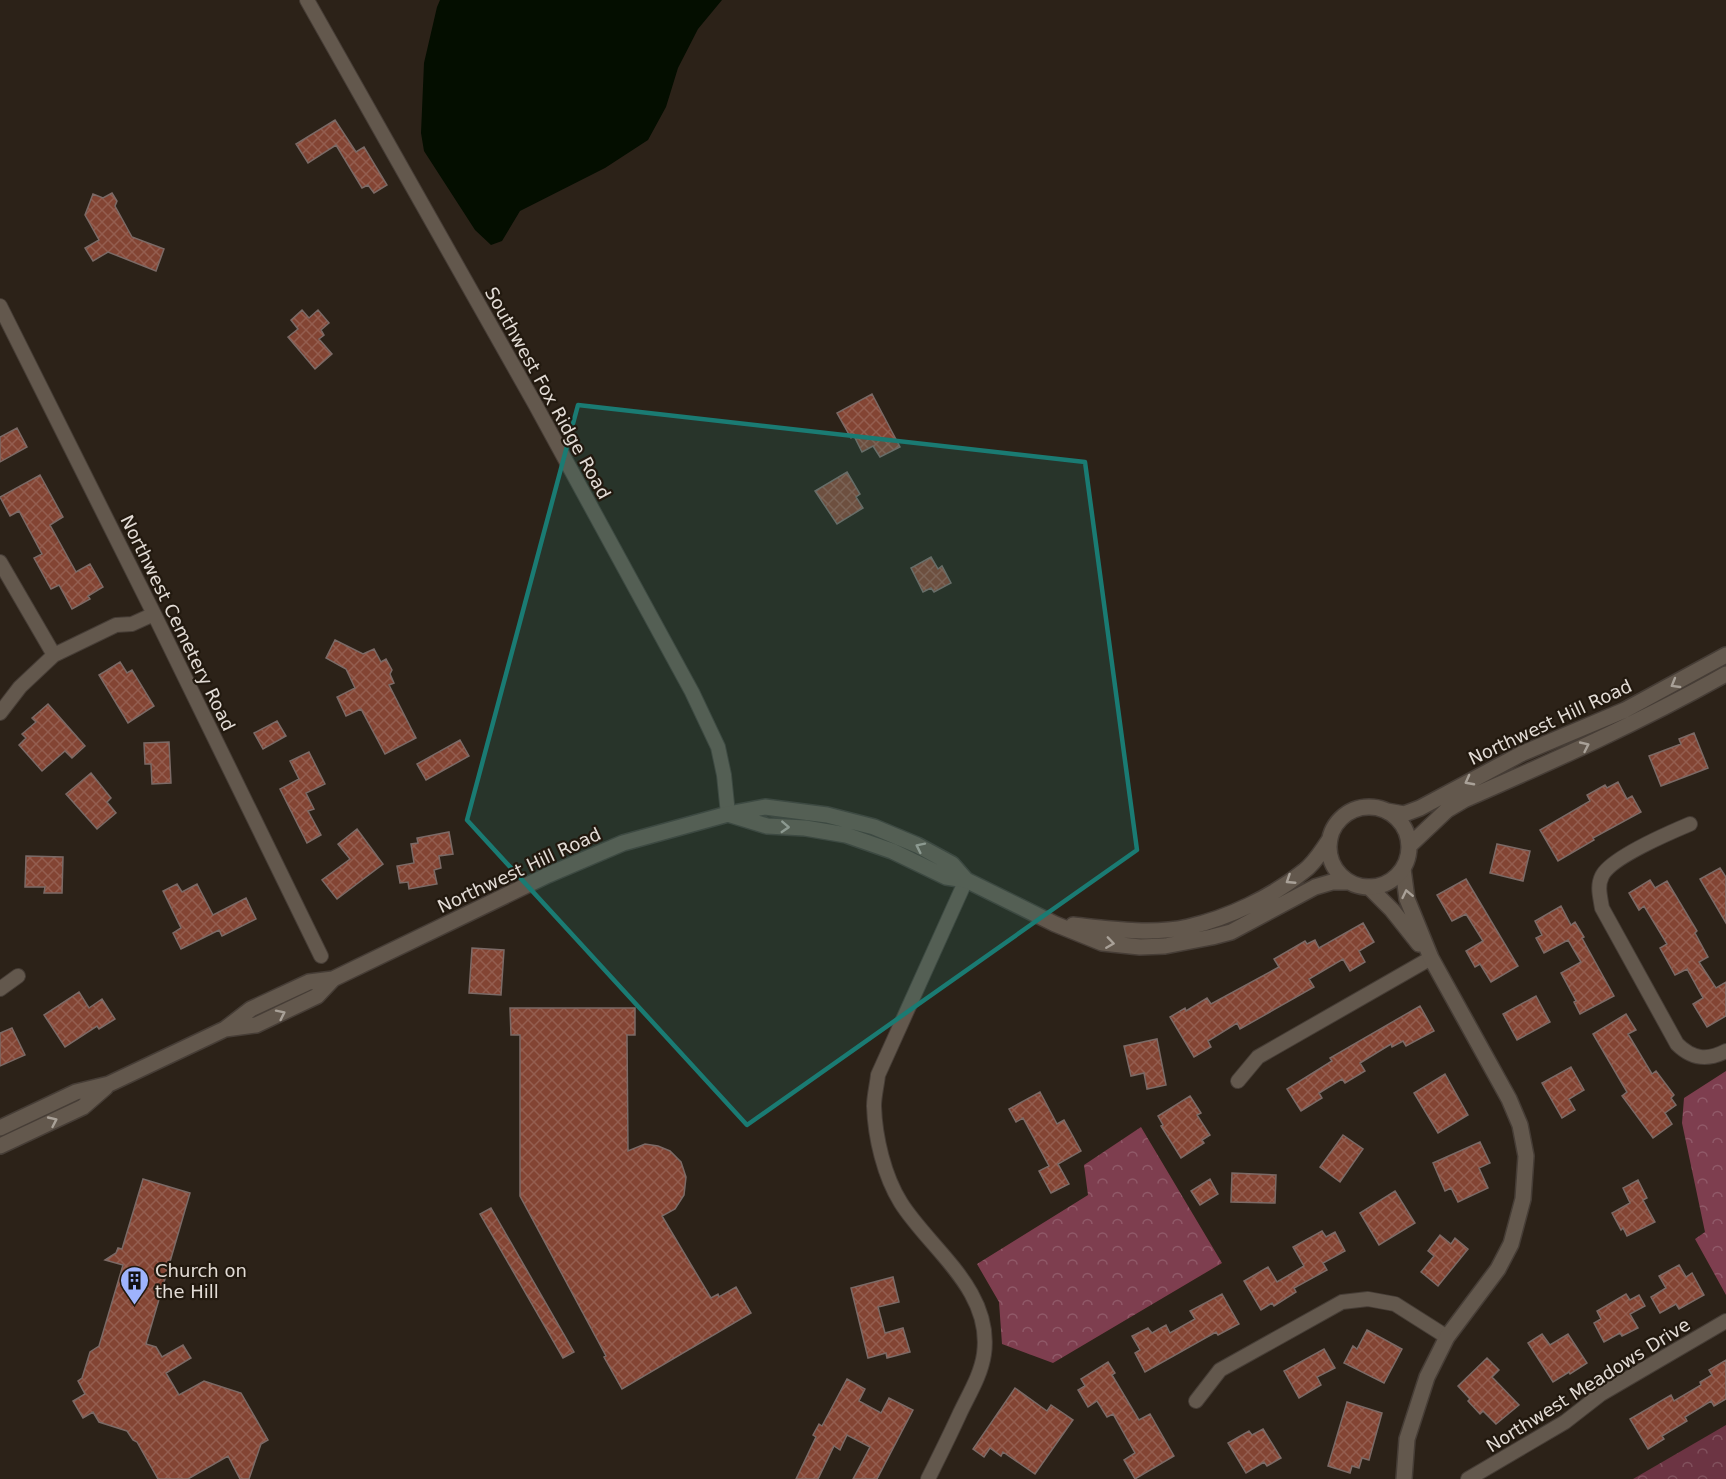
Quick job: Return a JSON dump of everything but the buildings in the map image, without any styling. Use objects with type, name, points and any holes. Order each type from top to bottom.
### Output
[{"type":"main road","name":"Northwest Hill Road","points":[[1387,811],[1404,814],[1420,808],[1521,754],[1575,732],[1664,690],[1726,655]]},
{"type":"main road","name":"Northwest Hill Road","points":[[1409,846],[1438,818],[1464,800],[1673,705],[1726,674]]},
{"type":"main road","points":[[728,814],[767,826],[805,828],[846,835],[892,851],[946,877],[966,880],[1055,924],[1102,943],[1140,946],[1188,943],[1231,932],[1315,887],[1332,882],[1349,882],[1369,887],[1388,882],[1402,869],[1409,846],[1403,826],[1387,811],[1376,807],[1364,807],[1342,818],[1334,827],[1318,857],[1305,871],[1265,896],[1222,917],[1196,925],[1157,930],[1055,924]]},
{"type":"main road","name":"Northwest Hill Road","points":[[0,1128],[75,1092],[109,1084],[225,1029],[256,1025],[317,996],[333,979],[548,875],[654,833],[728,814]]},
{"type":"main road","points":[[1330,838],[1329,851],[1332,863],[1339,874],[1349,882]]},
{"type":"main road","points":[[1402,869],[1407,900],[1431,958],[1509,1099],[1520,1125],[1526,1156],[1523,1199],[1511,1244],[1498,1269],[1447,1337],[1427,1377],[1407,1439],[1404,1479]]},
{"type":"main road","points":[[1369,887],[1392,910],[1431,958]]},
{"type":"main road","name":"Northwest Hill Road","points":[[0,1146],[83,1107],[109,1084]]},
{"type":"street","name":"Southwest Fox Ridge Road","points":[[307,0],[535,404],[692,692],[718,747],[724,775],[728,814]]},
{"type":"street","name":"Northwest Cemetery Road","points":[[0,306],[321,956]]},
{"type":"street","points":[[0,562],[54,655]]},
{"type":"street","points":[[0,713],[20,687],[54,655],[116,625],[132,624],[154,614]]},
{"type":"street","points":[[1690,824],[1662,836],[1611,864],[1602,874],[1598,887],[1602,908],[1677,1044],[1687,1053],[1702,1058],[1715,1057],[1726,1052]]},
{"type":"street","points":[[934,1477],[978,1375],[984,1352],[982,1322],[973,1296],[953,1267],[900,1202],[886,1171],[878,1141],[874,1106],[878,1075],[966,880]]},
{"type":"street","points":[[1238,1081],[1258,1057],[1431,958]]},
{"type":"street","points":[[0,989],[18,976]]},
{"type":"street","points":[[1196,1401],[1220,1370],[1342,1302],[1368,1299],[1395,1304],[1447,1337]]},
{"type":"street","name":"Northwest Meadows Drive","points":[[1468,1479],[1565,1422],[1601,1394],[1726,1321]]},
{"type":"highlighted area","points":[[578,405],[1085,462],[1137,850],[747,1125],[467,820]]},
{"type":"green space","points":[[1726,1071],[1726,1295],[1695,1239],[1705,1232],[1682,1123],[1684,1098]]},
{"type":"green space","points":[[1141,1127],[1222,1263],[1053,1363],[1002,1344],[999,1302],[977,1264],[1088,1195],[1084,1165]]},
{"type":"green space","points":[[1726,1425],[1726,1479],[1633,1479]]},
{"type":"shaded area","points":[[440,0],[722,0],[698,29],[678,68],[666,107],[648,140],[605,168],[520,211],[502,241],[491,245],[475,230],[424,151],[421,133],[424,63]]},
{"type":"place","name":"Church on the Hill","points":[[134,1306]]}]
